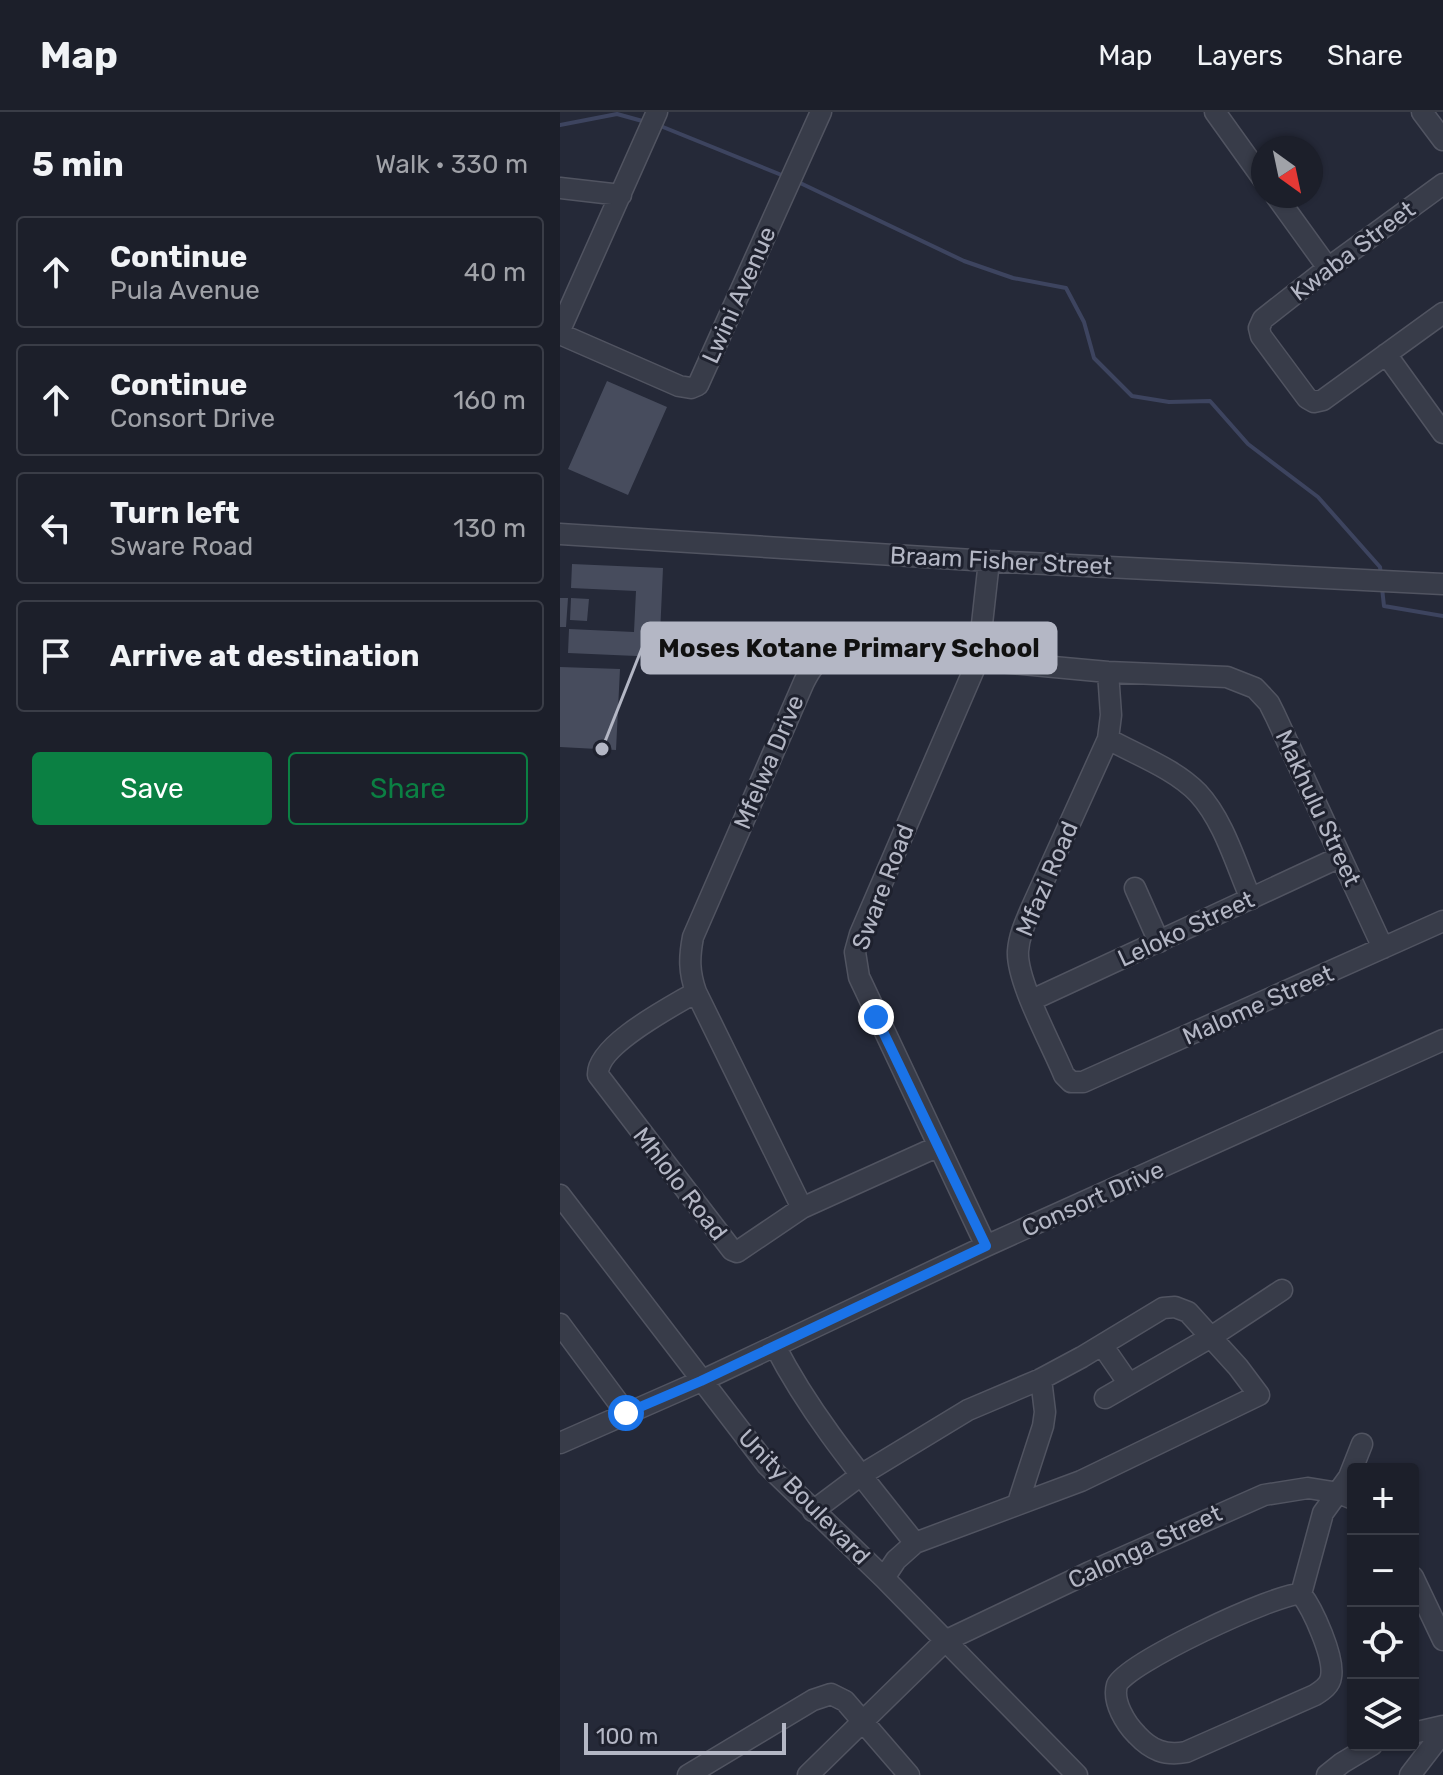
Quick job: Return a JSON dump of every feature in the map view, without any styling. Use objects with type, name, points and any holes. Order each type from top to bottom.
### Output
[{"type":"street","points":[[560,332],[657,112]]},
{"type":"street","name":"Lwini Avenue","points":[[560,332],[665,381],[685,388],[695,387],[821,112]]},
{"type":"street","points":[[1215,112],[1251,162]]},
{"type":"street","points":[[1422,112],[1443,140]]},
{"type":"street","name":"Kwaba Street","points":[[1386,354],[1323,400],[1314,402],[1307,398],[1261,336],[1259,328],[1263,319],[1328,268],[1443,184]]},
{"type":"street","points":[[560,188],[621,195]]},
{"type":"street","points":[[1285,208],[1328,268]]},
{"type":"street","points":[[1443,313],[1386,354],[1443,433]]},
{"type":"street","name":"Braam Fisher Street","points":[[560,534],[989,561],[1443,584]]},
{"type":"street","name":"Sware Road","points":[[986,1246],[865,993],[857,971],[855,952],[978,660],[989,561]]},
{"type":"street","name":"Mfelwa Drive","points":[[802,1208],[689,974],[693,937],[804,682],[815,664],[832,654],[978,660],[1238,680]]},
{"type":"street","name":"Mfazi Road","points":[[1071,1082],[1064,1075],[1021,974],[1018,954],[1021,935],[1108,739],[1111,715],[1108,672]]},
{"type":"street","name":"Makhulu Street","points":[[1238,680],[1255,688],[1269,703],[1383,948]]},
{"type":"street","points":[[1108,739],[1170,772],[1199,794],[1222,832],[1251,899]]},
{"type":"street","name":"Leloko Street","points":[[1032,1000],[1340,857]]},
{"type":"street","points":[[1135,888],[1159,942]]},
{"type":"street","name":"Malome Street","points":[[1071,1082],[1083,1082],[1443,921]]},
{"type":"street","name":"Mhlolo Road","points":[[696,992],[638,1027],[616,1045],[598,1064],[599,1079],[732,1250],[743,1250],[802,1208],[939,1146]]},
{"type":"street","name":"Consort Drive","points":[[560,1443],[1443,1040]]},
{"type":"street","name":"Unity Boulevard","points":[[560,1195],[767,1465],[884,1578],[1077,1775]]},
{"type":"street","points":[[1105,1398],[1211,1337],[1282,1290]]},
{"type":"street","points":[[813,1511],[861,1475],[968,1410],[1041,1379],[1154,1312],[1169,1307],[1188,1312],[1259,1395],[1081,1481],[915,1543],[896,1560],[884,1578]]},
{"type":"street","points":[[561,1327],[626,1413]]},
{"type":"street","points":[[1102,1345],[1129,1384]]},
{"type":"street","points":[[775,1346],[797,1387],[915,1543]]},
{"type":"street","points":[[1018,1503],[1043,1426],[1045,1412],[1041,1379]]},
{"type":"street","points":[[1301,1594],[1287,1595],[1263,1605],[1173,1646],[1129,1671],[1118,1684],[1117,1693],[1121,1711],[1135,1733],[1156,1751],[1174,1754],[1201,1746],[1322,1690],[1331,1680],[1332,1670],[1315,1619],[1301,1594],[1323,1513],[1346,1496],[1349,1477],[1362,1444]]},
{"type":"street","name":"Calonga Street","points":[[808,1775],[945,1641],[1264,1495],[1308,1488],[1346,1496]]},
{"type":"street","points":[[1419,1586],[1437,1614],[1443,1640]]},
{"type":"street","points":[[688,1775],[796,1709],[825,1695],[838,1696],[909,1775]]},
{"type":"street","points":[[1419,1732],[1443,1729]]},
{"type":"street","points":[[1410,1775],[1443,1729]]},
{"type":"street","points":[[1327,1775],[1362,1751]]},
{"type":"building","points":[[607,381],[667,407],[628,495],[568,469]]},
{"type":"building","points":[[572,564],[663,568],[659,657],[568,653],[569,629],[634,632],[636,591],[571,588]]},
{"type":"building","points":[[560,598],[568,598],[566,627],[560,627]]},
{"type":"building","points":[[571,598],[589,599],[587,621],[570,620]]},
{"type":"building","points":[[560,667],[620,669],[616,750],[560,747]]},
{"type":"waterway","points":[[560,125],[617,114],[646,122]]},
{"type":"waterway","points":[[658,125],[784,176]]},
{"type":"waterway","points":[[796,181],[964,261],[1013,278],[1066,288],[1084,322],[1094,358],[1132,396],[1169,402],[1210,401],[1248,444],[1318,497],[1380,567],[1381,575]]},
{"type":"waterway","points":[[1382,588],[1384,606],[1443,616]]},
{"type":"place","name":"Moses Kotane Primary School","points":[[602,749]]},
{"type":"route","points":[[626,1413],[701,1381],[986,1246],[876,1017]]}]
